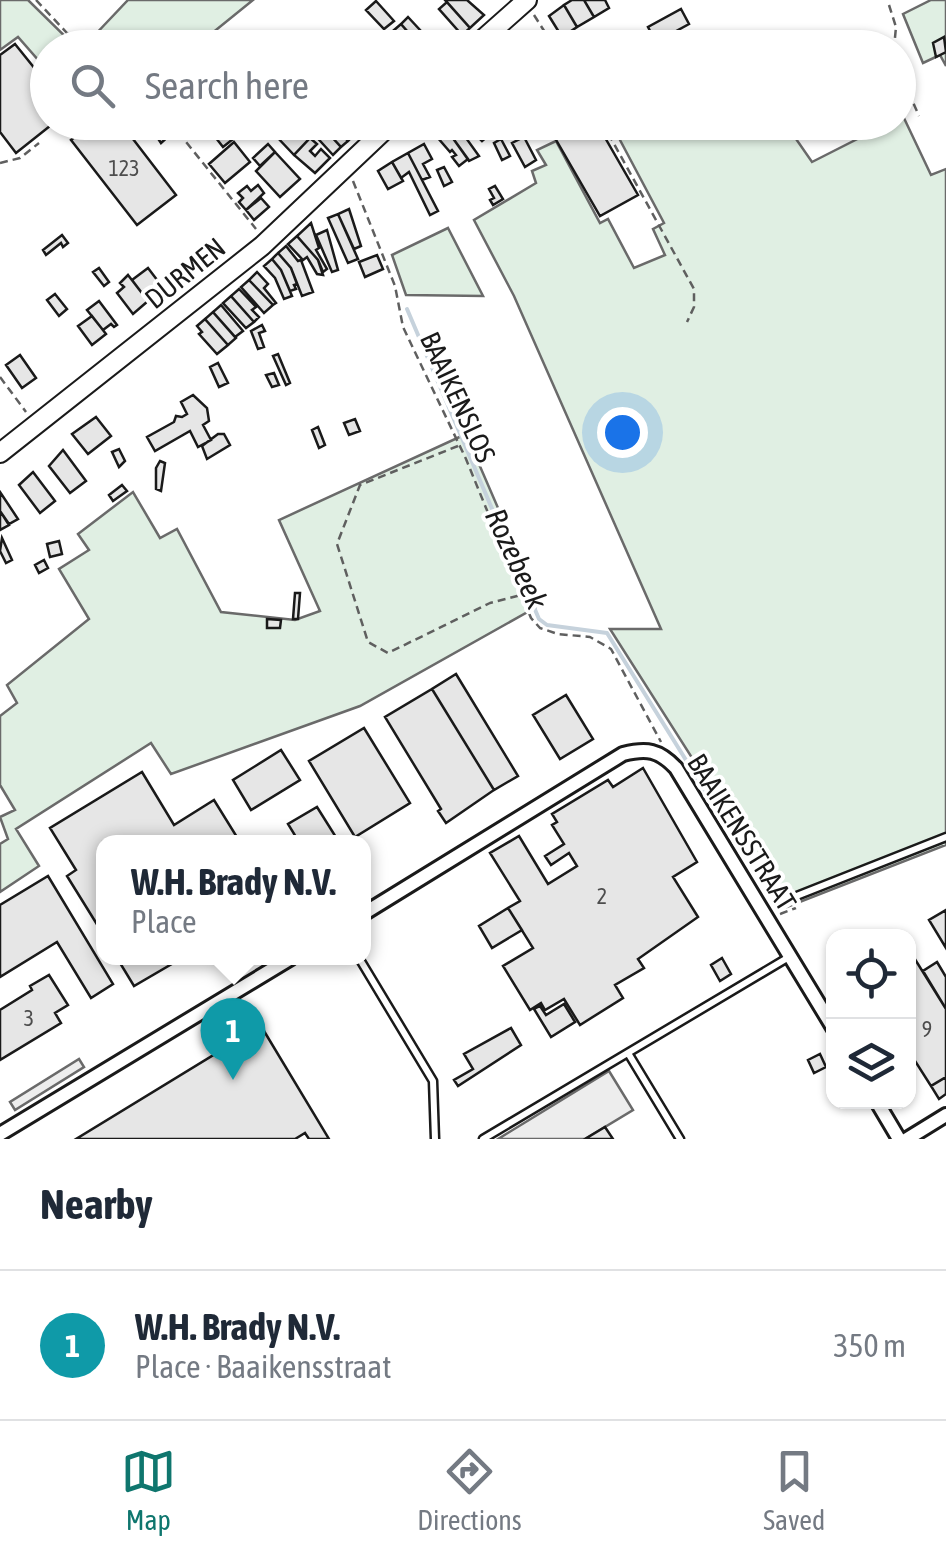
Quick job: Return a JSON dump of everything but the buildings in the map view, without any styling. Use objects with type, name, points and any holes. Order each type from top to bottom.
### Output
[{"type":"street","points":[[493,30],[526,1]]},
{"type":"street","name":"DURMEN","points":[[0,453],[267,242],[374,140]]},
{"type":"street","name":"BAAIKENSSTRAAT","points":[[371,909],[623,754],[642,749],[662,753],[676,768],[828,1019]]},
{"type":"street","points":[[0,1134],[279,965]]},
{"type":"street","points":[[881,1109],[899,1139]]},
{"type":"street","points":[[907,1139],[946,1116]]},
{"type":"lane","points":[[794,897],[946,837]]},
{"type":"lane","points":[[483,1139],[790,956]]},
{"type":"lane","points":[[363,965],[433,1081],[436,1139]]},
{"type":"lane","points":[[628,1053],[680,1139]]},
{"type":"path","points":[[36,0],[66,30]]},
{"type":"path","points":[[526,1],[543,30]]},
{"type":"path","points":[[890,5],[896,30]]},
{"type":"path","points":[[916,109],[919,116]]},
{"type":"path","points":[[185,140],[267,242]]},
{"type":"path","points":[[612,140],[694,289],[694,307],[687,322]]},
{"type":"path","points":[[0,163],[20,158],[40,143]]},
{"type":"path","name":"BAAIKENSLOS","points":[[347,166],[395,286],[404,327],[460,446],[531,618],[540,628],[590,637],[611,649],[661,741],[662,753]]},
{"type":"path","points":[[0,377],[36,425]]},
{"type":"path","points":[[460,446],[360,485],[337,544],[368,642],[388,653],[490,603],[521,595]]},
{"type":"green space","points":[[0,0],[28,0],[59,30],[30,30],[30,51],[18,37],[0,50]]},
{"type":"green space","points":[[128,0],[253,0],[216,30],[100,30]]},
{"type":"green space","points":[[931,0],[946,0],[946,66],[940,55],[923,63],[916,46],[916,30],[910,30],[903,14]]},
{"type":"green space","points":[[620,140],[797,140],[812,162],[855,140],[914,140],[931,175],[946,169],[946,845],[787,907],[610,629],[661,629],[514,296],[474,220],[536,183],[532,171],[546,165],[537,150],[556,141],[600,223],[608,219],[634,268],[665,255],[653,229],[664,223]]},
{"type":"green space","points":[[448,228],[483,296],[406,295],[392,255]]},
{"type":"green space","points":[[466,434],[540,605],[360,706],[171,774],[151,743],[16,829],[39,866],[0,892],[0,844],[8,839],[0,817],[15,810],[0,785],[0,716],[17,703],[7,685],[89,619],[59,569],[89,550],[78,534],[133,492],[160,538],[177,529],[221,612],[295,620],[320,611],[279,520]]},
{"type":"shaded area","points":[[79,1059],[84,1067],[15,1110],[10,1102]]},
{"type":"shaded area","points":[[609,1071],[633,1110],[585,1139],[498,1139]]},
{"type":"waterway","name":"Rozebeek","points":[[407,309],[539,619],[547,625],[607,633],[745,855]]},
{"type":"place","name":"W.H. Brady N.V.","points":[[233,1080]]}]
